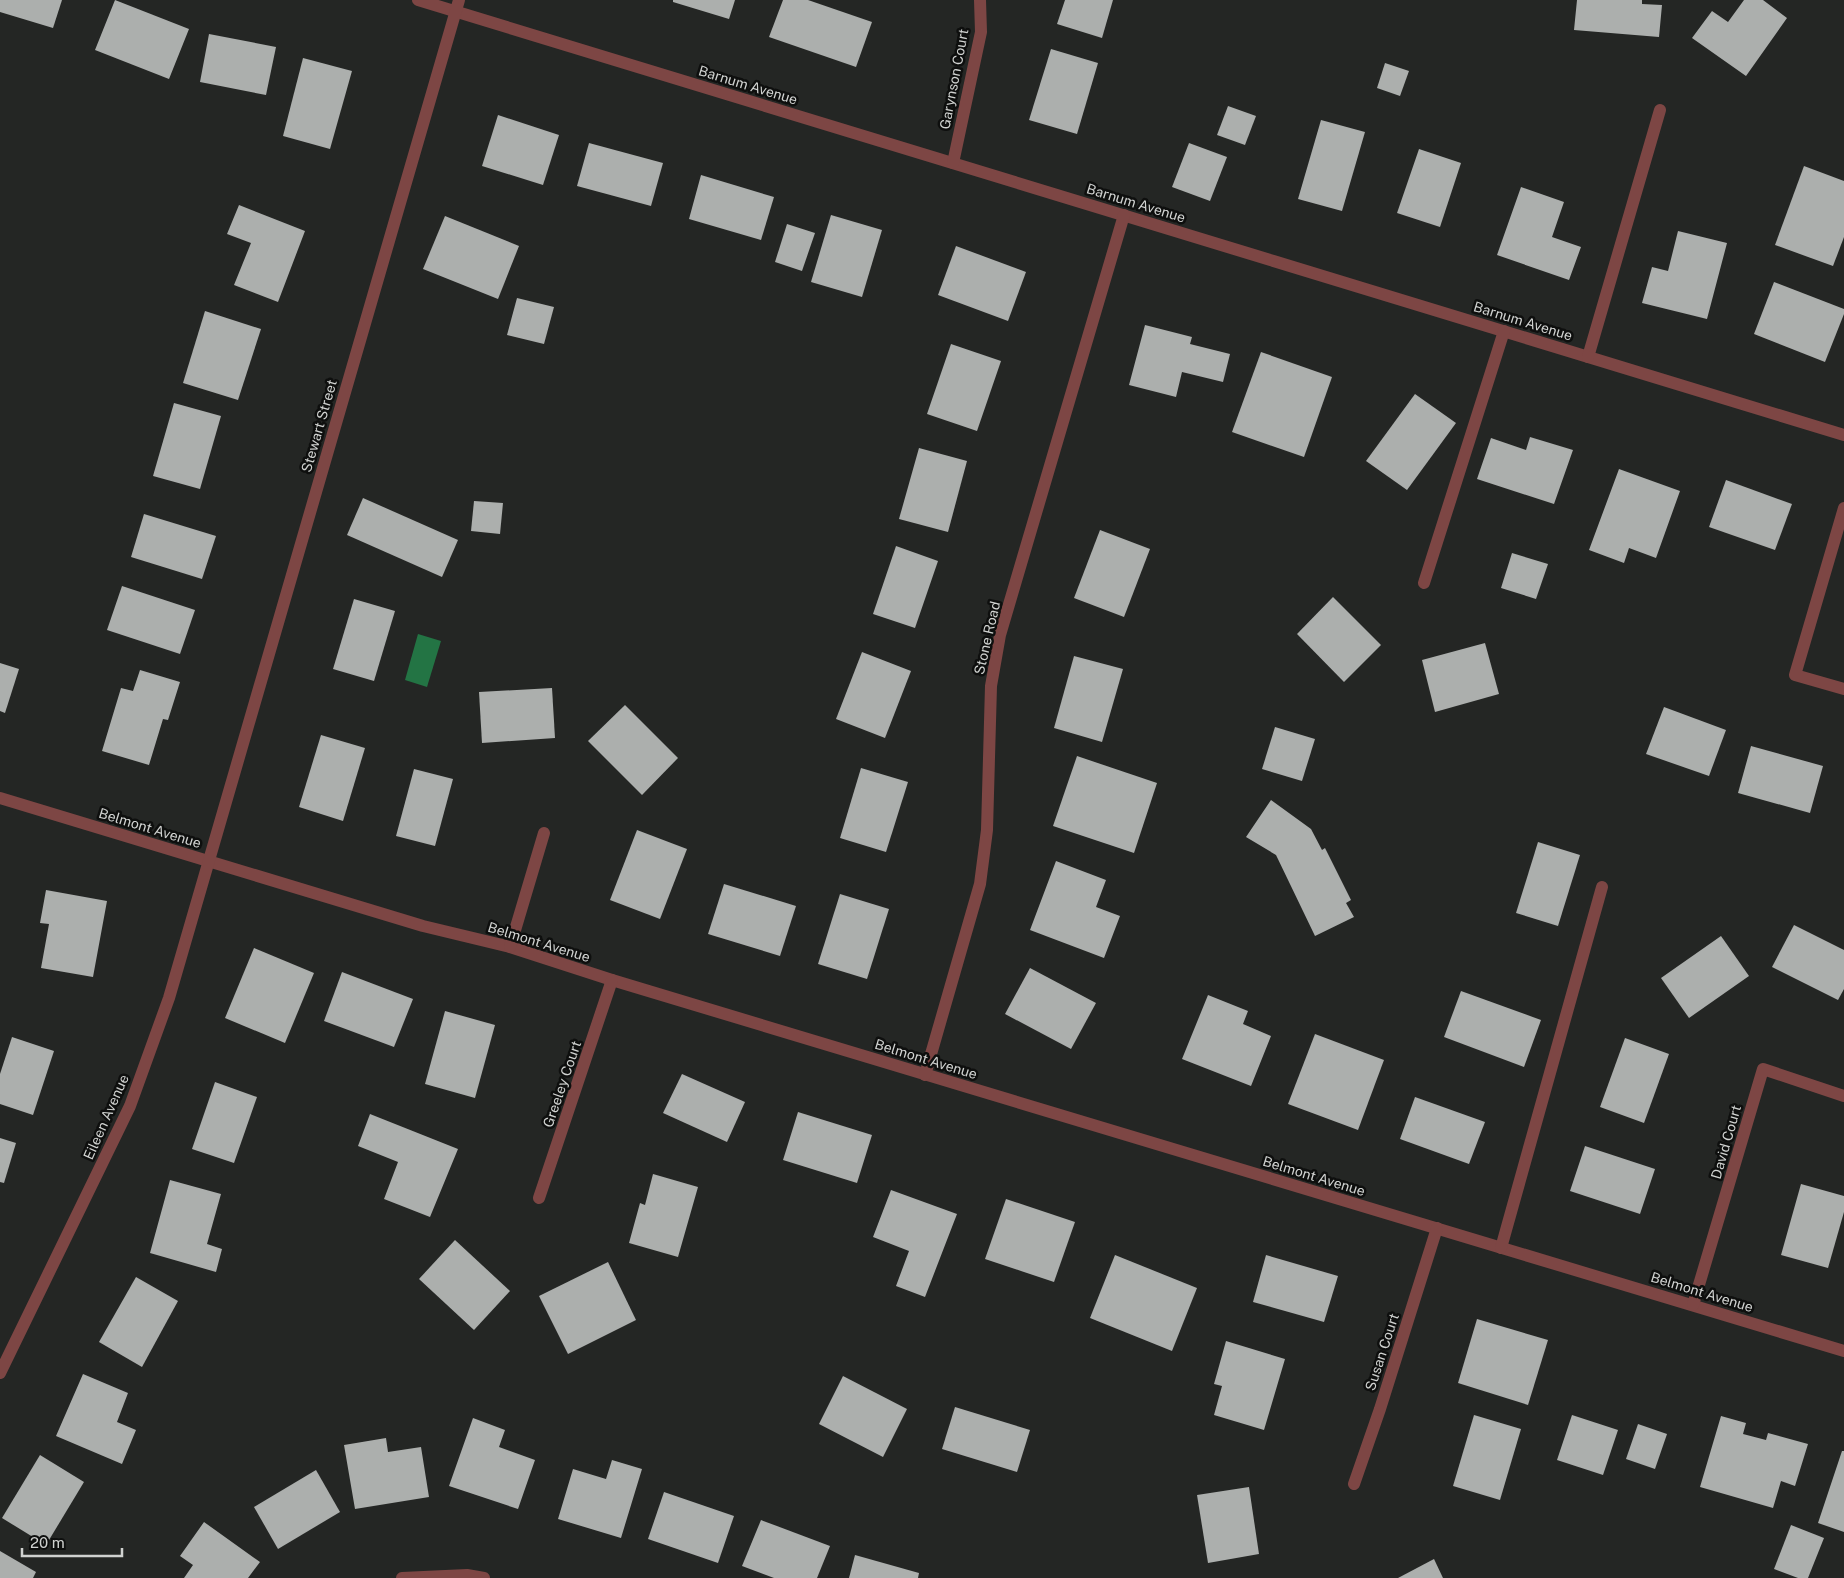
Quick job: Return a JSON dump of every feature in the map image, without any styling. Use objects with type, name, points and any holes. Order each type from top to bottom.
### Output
[{"type":"street","name":"Barnum Avenue","points":[[418,0],[458,6],[953,163],[1844,434]]},
{"type":"street","name":"Garynson Court","points":[[953,163],[981,32],[980,0]]},
{"type":"street","name":"Stewart Street","points":[[208,861],[458,6]]},
{"type":"street","points":[[1588,357],[1660,110]]},
{"type":"street","name":"Stone Road","points":[[925,1075],[980,884],[987,830],[991,686],[1000,635],[1124,215]]},
{"type":"street","points":[[1424,583],[1504,331]]},
{"type":"street","points":[[1844,508],[1795,675],[1844,689]]},
{"type":"street","name":"Belmont Avenue","points":[[0,798],[423,926],[510,947],[925,1075],[1844,1351]]},
{"type":"street","points":[[510,947],[544,833]]},
{"type":"street","name":"Eileen Avenue","points":[[0,1373],[130,1106],[169,998],[208,861]]},
{"type":"street","points":[[1501,1248],[1602,887]]},
{"type":"street","name":"Greeley Court","points":[[539,1198],[612,980]]},
{"type":"street","name":"David Court","points":[[1693,1305],[1763,1069],[1844,1096]]},
{"type":"street","name":"Susan Court","points":[[1354,1484],[1380,1409],[1437,1228]]},
{"type":"street","points":[[402,1578],[466,1575],[484,1578]]},
{"type":"shaded area","points":[[418,634],[441,641],[427,687],[405,680]]},
{"type":"building","points":[[0,0],[62,0],[53,28],[0,12]]},
{"type":"building","points":[[115,0],[189,29],[169,79],[95,50]]},
{"type":"building","points":[[673,0],[735,0],[729,19],[673,2]]},
{"type":"building","points":[[783,0],[808,0],[872,22],[856,67],[769,37]]},
{"type":"building","points":[[1065,0],[1113,0],[1102,38],[1057,24]]},
{"type":"building","points":[[1577,0],[1642,0],[1642,4],[1662,5],[1659,37],[1574,30]]},
{"type":"building","points":[[1744,0],[1763,0],[1787,18],[1746,76],[1692,38],[1712,11],[1728,22]]},
{"type":"building","points":[[209,34],[276,47],[266,95],[200,82]]},
{"type":"building","points":[[1051,49],[1098,63],[1077,134],[1029,120]]},
{"type":"building","points":[[303,58],[352,71],[330,149],[283,136]]},
{"type":"building","points":[[1385,63],[1409,71],[1400,96],[1377,88]]},
{"type":"building","points":[[1228,106],[1256,116],[1245,145],[1217,135]]},
{"type":"building","points":[[498,115],[559,135],[543,185],[482,166]]},
{"type":"building","points":[[1321,120],[1365,132],[1342,211],[1298,199]]},
{"type":"building","points":[[589,143],[663,163],[651,206],[577,186]]},
{"type":"building","points":[[1189,143],[1227,157],[1210,201],[1172,187]]},
{"type":"building","points":[[1419,149],[1461,163],[1440,227],[1397,213]]},
{"type":"building","points":[[1804,166],[1844,181],[1844,237],[1833,266],[1775,245]]},
{"type":"building","points":[[701,175],[774,197],[761,240],[689,219]]},
{"type":"building","points":[[1521,187],[1564,202],[1552,237],[1581,247],[1569,280],[1497,255]]},
{"type":"building","points":[[239,205],[305,231],[278,302],[234,285],[251,243],[227,234]]},
{"type":"building","points":[[831,215],[882,230],[862,297],[811,282]]},
{"type":"building","points":[[445,216],[519,246],[498,299],[423,269]]},
{"type":"building","points":[[787,224],[815,233],[802,271],[775,262]]},
{"type":"building","points":[[1678,231],[1727,243],[1707,319],[1642,303],[1652,267],[1668,271]]},
{"type":"building","points":[[956,246],[1026,272],[1008,321],[938,295]]},
{"type":"building","points":[[1774,282],[1844,309],[1844,314],[1825,362],[1754,334]]},
{"type":"building","points":[[517,298],[554,307],[544,344],[507,335]]},
{"type":"building","points":[[205,311],[261,329],[238,400],[183,383]]},
{"type":"building","points":[[1145,325],[1192,337],[1190,344],[1230,354],[1223,382],[1182,372],[1176,397],[1129,385]]},
{"type":"building","points":[[951,344],[1001,361],[977,431],[927,414]]},
{"type":"building","points":[[1261,352],[1332,377],[1304,457],[1232,432]]},
{"type":"building","points":[[1415,394],[1456,423],[1407,490],[1366,461]]},
{"type":"building","points":[[174,403],[221,416],[200,489],[153,476]]},
{"type":"building","points":[[1530,437],[1573,450],[1554,504],[1477,479],[1491,438],[1526,450]]},
{"type":"building","points":[[919,448],[967,461],[948,532],[899,519]]},
{"type":"building","points":[[1619,469],[1680,491],[1656,558],[1629,548],[1624,563],[1589,550]]},
{"type":"building","points":[[1726,480],[1792,504],[1775,550],[1709,527]]},
{"type":"building","points":[[363,498],[458,540],[442,577],[347,535]]},
{"type":"building","points":[[474,501],[503,503],[500,534],[471,531]]},
{"type":"building","points":[[144,514],[216,536],[202,579],[131,557]]},
{"type":"building","points":[[1100,530],[1150,549],[1124,617],[1074,598]]},
{"type":"building","points":[[896,546],[938,561],[915,628],[873,614]]},
{"type":"building","points":[[1512,553],[1548,564],[1536,599],[1501,588]]},
{"type":"building","points":[[122,586],[195,610],[180,654],[107,630]]},
{"type":"building","points":[[1333,597],[1381,645],[1344,682],[1297,634]]},
{"type":"building","points":[[354,599],[395,611],[374,681],[333,669]]},
{"type":"building","points":[[1485,643],[1499,694],[1435,712],[1422,660]]},
{"type":"building","points":[[862,652],[911,671],[885,738],[836,719]]},
{"type":"building","points":[[1074,656],[1123,669],[1102,742],[1054,728]]},
{"type":"building","points":[[0,663],[19,669],[5,713],[0,711]]},
{"type":"building","points":[[140,670],[180,682],[168,720],[163,719],[149,765],[102,751],[121,688],[133,691]]},
{"type":"building","points":[[552,688],[555,738],[482,743],[479,692]]},
{"type":"building","points":[[625,705],[678,758],[642,795],[588,741]]},
{"type":"building","points":[[1664,707],[1726,730],[1709,776],[1646,754]]},
{"type":"building","points":[[1275,727],[1315,739],[1302,781],[1262,769]]},
{"type":"building","points":[[321,735],[365,748],[343,821],[299,807]]},
{"type":"building","points":[[1751,746],[1823,766],[1810,813],[1738,793]]},
{"type":"building","points":[[1077,756],[1157,783],[1134,853],[1053,826]]},
{"type":"building","points":[[861,768],[908,782],[886,852],[840,838]]},
{"type":"building","points":[[414,769],[453,779],[435,846],[396,836]]},
{"type":"building","points":[[1271,800],[1311,829],[1322,850],[1325,848],[1351,900],[1346,903],[1354,917],[1315,936],[1276,855],[1246,837]]},
{"type":"building","points":[[637,830],[687,849],[660,919],[610,900]]},
{"type":"building","points":[[1538,842],[1580,855],[1558,926],[1516,913]]},
{"type":"building","points":[[1056,861],[1106,880],[1096,907],[1120,916],[1104,958],[1030,930]]},
{"type":"building","points":[[724,884],[796,906],[780,956],[708,934]]},
{"type":"building","points":[[46,890],[107,901],[93,977],[41,968],[49,924],[40,923]]},
{"type":"building","points":[[840,894],[889,909],[867,979],[818,964]]},
{"type":"building","points":[[1794,925],[1844,950],[1844,989],[1838,1000],[1772,967]]},
{"type":"building","points":[[1721,936],[1749,976],[1689,1018],[1661,978]]},
{"type":"building","points":[[254,948],[314,973],[285,1043],[225,1018]]},
{"type":"building","points":[[1030,968],[1096,1003],[1071,1049],[1005,1014]]},
{"type":"building","points":[[342,972],[413,999],[394,1047],[324,1021]]},
{"type":"building","points":[[1461,991],[1541,1020],[1524,1067],[1444,1037]]},
{"type":"building","points":[[1208,995],[1248,1011],[1243,1024],[1271,1036],[1251,1086],[1182,1059]]},
{"type":"building","points":[[445,1011],[495,1025],[475,1098],[425,1084]]},
{"type":"building","points":[[1315,1034],[1384,1060],[1358,1130],[1288,1104]]},
{"type":"building","points":[[12,1037],[54,1051],[33,1115],[0,1104],[0,1074]]},
{"type":"building","points":[[1625,1038],[1669,1054],[1644,1123],[1600,1107]]},
{"type":"building","points":[[682,1074],[745,1102],[727,1142],[663,1113]]},
{"type":"building","points":[[215,1082],[257,1097],[234,1163],[192,1149]]},
{"type":"building","points":[[1415,1097],[1485,1122],[1469,1164],[1400,1139]]},
{"type":"building","points":[[798,1112],[872,1135],[857,1183],[783,1160]]},
{"type":"building","points":[[370,1114],[458,1149],[430,1217],[384,1199],[398,1162],[358,1146]]},
{"type":"building","points":[[0,1138],[16,1143],[4,1183],[0,1182]]},
{"type":"building","points":[[1585,1146],[1655,1169],[1640,1214],[1570,1191]]},
{"type":"building","points":[[653,1174],[698,1187],[678,1257],[629,1243],[640,1203],[645,1205]]},
{"type":"building","points":[[170,1180],[221,1194],[207,1244],[222,1249],[216,1272],[150,1253]]},
{"type":"building","points":[[1801,1184],[1844,1196],[1844,1212],[1828,1268],[1781,1255]]},
{"type":"building","points":[[891,1190],[957,1214],[925,1297],[896,1286],[909,1251],[873,1237]]},
{"type":"building","points":[[1006,1199],[1075,1222],[1054,1282],[985,1259]]},
{"type":"building","points":[[455,1240],[510,1291],[474,1330],[419,1279]]},
{"type":"building","points":[[1115,1255],[1197,1288],[1172,1351],[1090,1318]]},
{"type":"building","points":[[1266,1255],[1338,1276],[1324,1322],[1253,1302]]},
{"type":"building","points":[[608,1262],[636,1320],[568,1354],[539,1296]]},
{"type":"building","points":[[136,1277],[178,1301],[142,1367],[99,1342]]},
{"type":"building","points":[[1477,1319],[1548,1340],[1528,1405],[1458,1383]]},
{"type":"building","points":[[1226,1341],[1285,1359],[1264,1430],[1214,1415],[1222,1386],[1214,1384]]},
{"type":"building","points":[[83,1374],[128,1393],[117,1422],[136,1430],[122,1464],[56,1436]]},
{"type":"building","points":[[843,1376],[907,1409],[883,1457],[819,1424]]},
{"type":"building","points":[[955,1407],[1030,1430],[1017,1472],[942,1449]]},
{"type":"building","points":[[1474,1415],[1521,1429],[1500,1500],[1453,1486]]},
{"type":"building","points":[[1572,1415],[1618,1430],[1603,1475],[1557,1460]]},
{"type":"building","points":[[1721,1416],[1746,1423],[1743,1434],[1766,1440],[1768,1433],[1808,1444],[1795,1486],[1781,1481],[1773,1508],[1700,1487]]},
{"type":"building","points":[[473,1418],[505,1430],[499,1447],[535,1460],[518,1509],[449,1486]]},
{"type":"building","points":[[1638,1424],[1667,1434],[1655,1469],[1626,1459]]},
{"type":"building","points":[[386,1438],[388,1452],[421,1447],[429,1497],[355,1509],[344,1445]]},
{"type":"building","points":[[1842,1451],[1844,1451],[1844,1532],[1818,1523]]},
{"type":"building","points":[[40,1455],[84,1482],[46,1545],[2,1518]]},
{"type":"building","points":[[612,1460],[642,1469],[621,1538],[558,1519],[573,1469],[606,1479]]},
{"type":"building","points":[[316,1470],[340,1512],[278,1549],[254,1507]]},
{"type":"building","points":[[1249,1487],[1259,1554],[1208,1563],[1197,1495]]},
{"type":"building","points":[[664,1492],[734,1516],[718,1563],[648,1539]]},
{"type":"building","points":[[761,1520],[830,1546],[817,1578],[774,1578],[742,1566]]},
{"type":"building","points":[[204,1522],[260,1562],[248,1578],[184,1578],[193,1565],[180,1556]]},
{"type":"building","points":[[1791,1525],[1824,1538],[1808,1578],[1798,1578],[1774,1569]]},
{"type":"building","points":[[0,1551],[36,1572],[33,1578],[0,1578]]},
{"type":"building","points":[[855,1555],[919,1573],[918,1578],[849,1578]]},
{"type":"building","points":[[1434,1559],[1443,1578],[1398,1578]]}]
